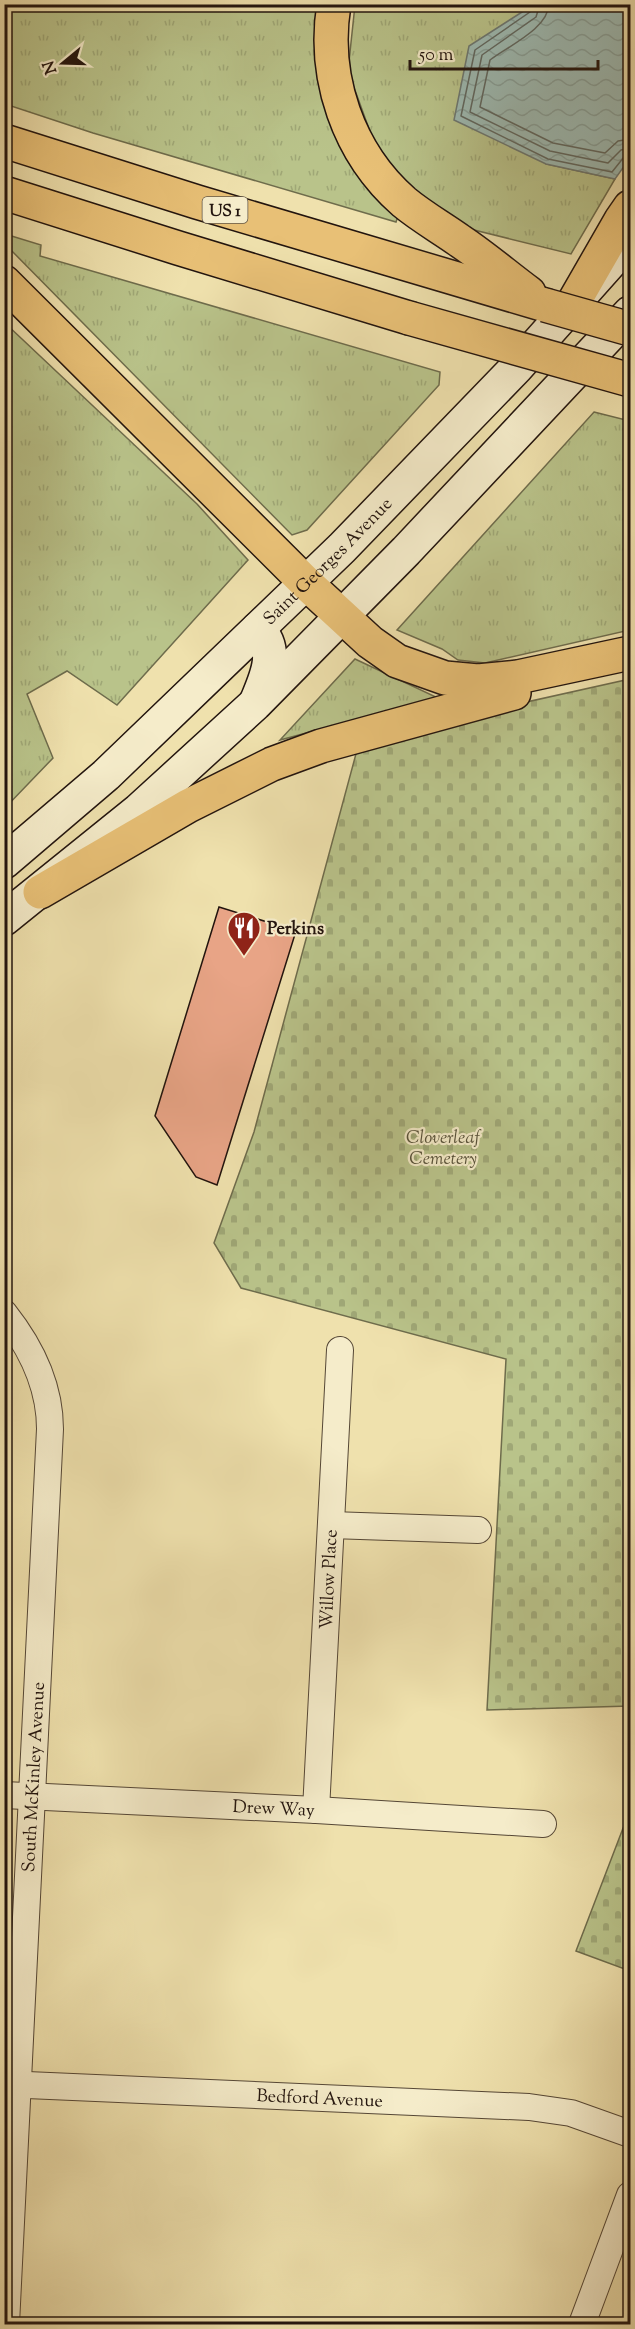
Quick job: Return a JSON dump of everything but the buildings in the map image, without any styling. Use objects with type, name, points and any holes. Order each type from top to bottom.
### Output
[{"type":"highway","points":[[334,4],[330,43],[335,83],[346,121],[354,138],[376,171],[404,202],[434,225],[560,303],[630,207]]},
{"type":"highway","name":"US 1","points":[[4,141],[446,276],[560,303],[630,329]]},
{"type":"highway","points":[[4,193],[409,318],[630,380]]},
{"type":"highway","points":[[4,282],[306,583],[370,642],[397,661],[425,673],[462,681],[518,677],[630,653]]},
{"type":"highway","points":[[40,892],[188,806],[248,774],[279,761],[321,746],[447,710],[579,677],[630,659]]},
{"type":"main road","name":"Saint Georges Avenue","points":[[4,862],[106,775],[306,583],[516,368],[560,303],[630,240]]},
{"type":"main road","points":[[4,919],[139,810],[255,704],[414,543],[630,313]]},
{"type":"main road","points":[[255,704],[265,682],[270,660],[268,643],[258,629]]},
{"type":"street","name":"South McKinley Avenue","points":[[4,1313],[43,1379],[50,1414],[32,1797],[11,2085],[6,2325]]},
{"type":"street","name":"Willow Place","points":[[316,1810],[340,1350]]},
{"type":"street","points":[[331,1525],[478,1530]]},
{"type":"street","name":"Drew Way","points":[[4,1795],[543,1824]]},
{"type":"street","name":"Bedford Avenue","points":[[11,2085],[529,2107],[571,2113],[630,2134]]},
{"type":"street","points":[[582,2325],[630,2195]]},
{"type":"green space","points":[[4,5],[321,5],[398,216],[396,222],[93,133],[5,104]]},
{"type":"green space","points":[[355,5],[533,5],[528,6],[546,164],[615,179],[571,254],[466,228],[418,196],[376,148],[348,71]]},
{"type":"green space","points":[[5,234],[41,245],[40,256],[440,372],[439,385],[307,530],[292,535],[5,244]]},
{"type":"green space","points":[[5,323],[197,504],[248,560],[117,705],[67,671],[27,694],[53,758],[5,808]]},
{"type":"green space","points":[[594,412],[630,421],[630,630],[485,663],[458,660],[442,649],[397,630]]},
{"type":"green space","points":[[355,659],[438,698],[280,740]]},
{"type":"green space","name":"Cloverleaf Cemetery","points":[[630,679],[630,1706],[487,1710],[506,1359],[241,1288],[214,1243],[254,1132],[360,739]]},
{"type":"green space","points":[[630,1810],[630,1971],[576,1951]]},
{"type":"water","points":[[621,4],[630,8],[630,158],[615,179],[546,164],[454,120],[469,46],[533,5]]},
{"type":"place","name":"Perkins","points":[[244,957]]}]
